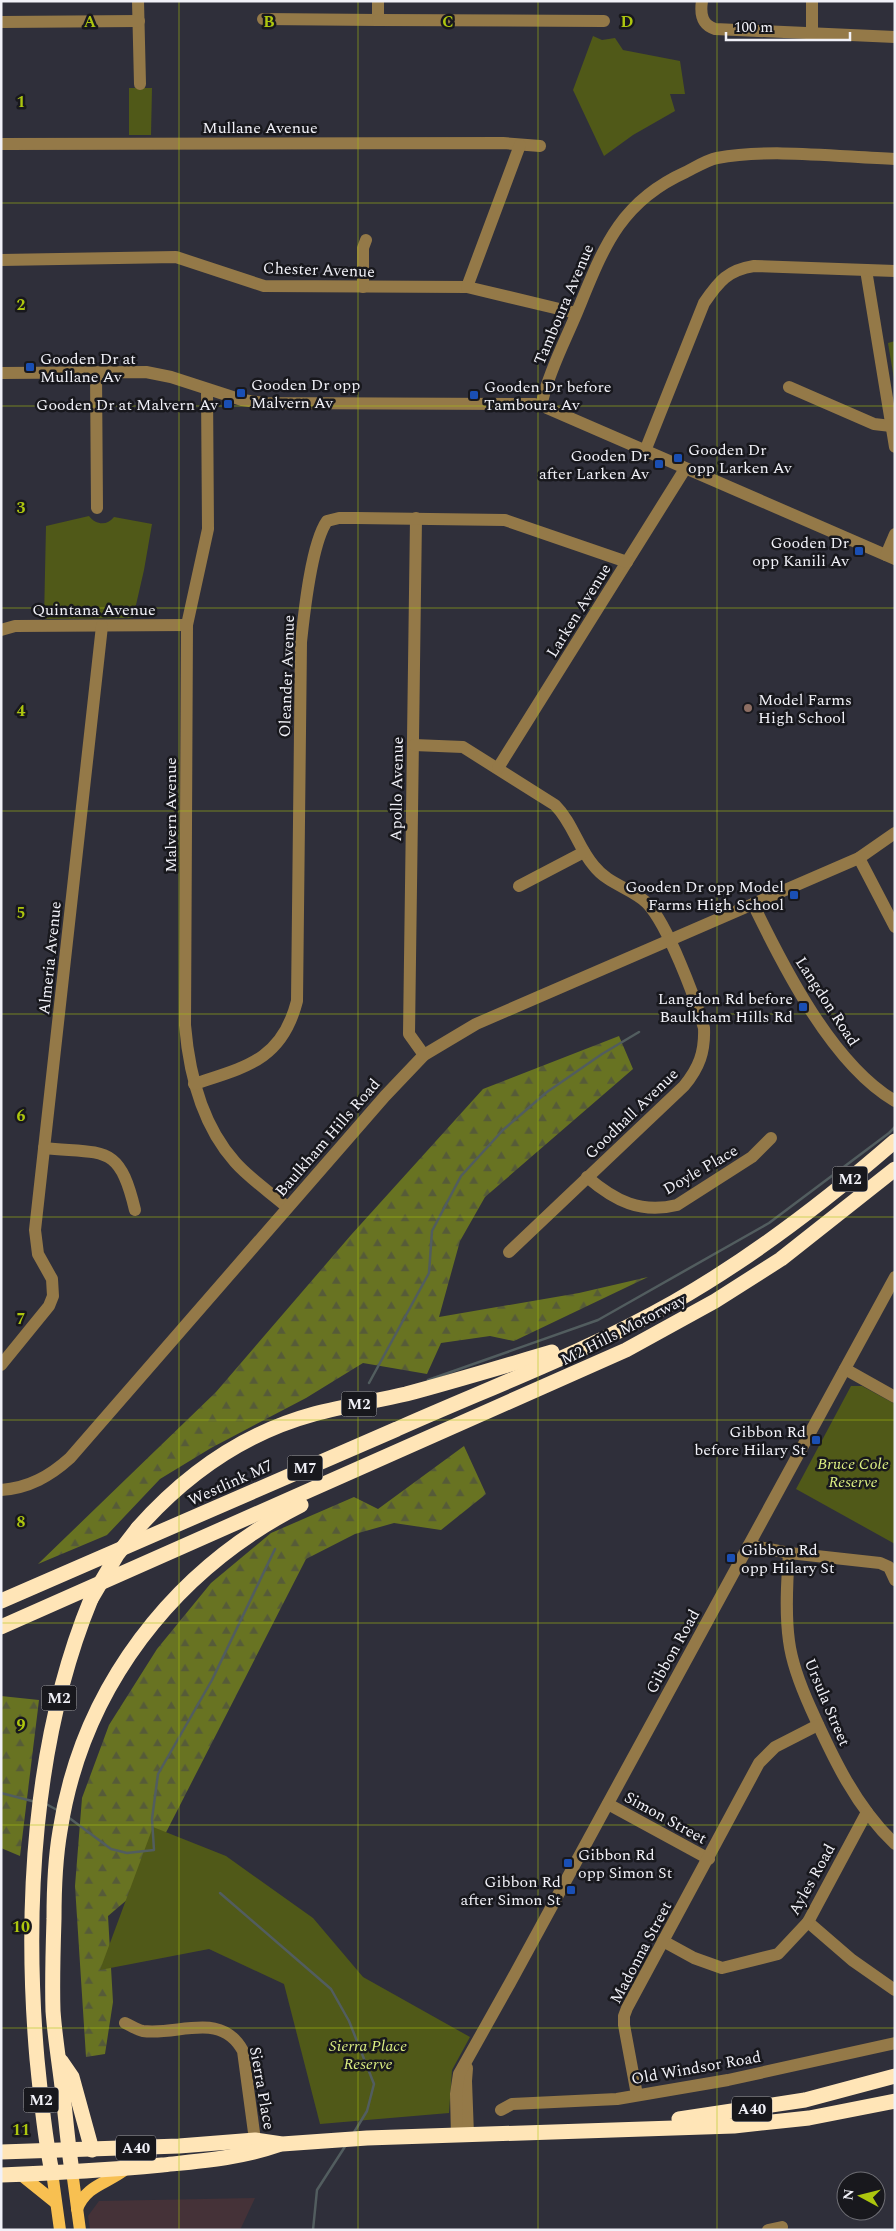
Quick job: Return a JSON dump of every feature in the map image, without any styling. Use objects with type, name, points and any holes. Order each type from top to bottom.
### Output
[{"type":"highway","name":"M2 Hills Motorway","points":[[609,1335],[673,1302],[736,1264],[820,1203],[895,1141]]},
{"type":"highway","name":"M2 Hills Motorway","points":[[343,1476],[570,1376],[626,1350],[674,1324],[715,1301],[781,1259],[895,1169]]},
{"type":"highway","name":"M2","points":[[47,2151],[36,2048],[32,1976],[33,1895],[37,1845],[47,1762],[76,1635],[91,1600],[117,1555],[138,1528],[174,1491],[206,1466],[239,1445],[284,1424],[312,1415],[463,1379],[609,1335]]},
{"type":"highway","name":"Westlink M7","points":[[1,1601],[609,1335]]},
{"type":"highway","name":"M2","points":[[69,2151],[54,2013],[56,1854],[64,1808],[73,1772],[88,1730],[121,1667],[147,1629],[179,1593],[214,1562],[252,1534],[285,1513],[321,1494],[343,1476]]},
{"type":"highway","name":"M7","points":[[1,1626],[343,1476]]},
{"type":"highway","name":"M2","points":[[59,2058],[72,2077],[92,2150]]},
{"type":"highway","name":"A40","points":[[606,2130],[805,2100],[895,2076]]},
{"type":"highway","name":"A40","points":[[72,2171],[207,2161],[264,2150],[282,2144],[326,2140],[743,2125],[809,2118],[895,2102]]},
{"type":"highway","name":"A40","points":[[1,2152],[92,2150],[255,2140],[282,2144]]},
{"type":"highway","points":[[47,2151],[52,2172]]},
{"type":"highway","points":[[1,2175],[72,2171],[69,2151]]},
{"type":"main road","points":[[77,2209],[82,2198],[89,2190],[115,2178],[128,2168]]},
{"type":"main road","points":[[72,2171],[80,2230]]},
{"type":"main road","points":[[52,2172],[60,2230]]},
{"type":"main road","points":[[20,2174],[56,2203]]},
{"type":"street","points":[[138,1],[140,84]]},
{"type":"street","points":[[378,1],[378,20]]},
{"type":"street","points":[[702,1],[703,20],[706,25],[715,29],[895,37]]},
{"type":"street","points":[[812,1],[812,34]]},
{"type":"street","points":[[263,19],[604,21]]},
{"type":"street","points":[[1,22],[139,21]]},
{"type":"street","name":"Mullane Avenue","points":[[1,144],[503,143],[540,146]]},
{"type":"street","points":[[467,287],[520,145]]},
{"type":"street","name":"Tamboura Avenue","points":[[542,403],[576,313],[601,254],[630,210],[663,182],[715,159],[759,153],[895,159]]},
{"type":"street","points":[[363,286],[366,240]]},
{"type":"street","name":"Chester Avenue","points":[[1,260],[176,256],[264,286],[467,287],[576,313]]},
{"type":"street","points":[[645,451],[704,303],[714,288],[726,276],[738,268],[754,266],[895,271]]},
{"type":"street","points":[[866,270],[895,446]]},
{"type":"street","points":[[96,372],[98,508]]},
{"type":"street","points":[[1,373],[155,373],[242,400],[264,403],[542,403],[685,469],[890,557],[895,534]]},
{"type":"street","points":[[789,387],[874,424],[892,426]]},
{"type":"street","name":"Malvern Avenue","points":[[207,390],[208,529],[187,625],[185,1025],[187,1053],[194,1084],[209,1123],[235,1162],[287,1207]]},
{"type":"street","name":"Larken Avenue","points":[[498,768],[685,469]]},
{"type":"street","name":"Oleander Avenue","points":[[194,1084],[244,1068],[274,1049],[288,1027],[297,1000],[301,642],[304,607],[323,528],[327,522],[339,518],[504,520],[627,562]]},
{"type":"street","name":"Apollo Avenue","points":[[416,518],[409,1034],[424,1055]]},
{"type":"street","name":"Quintana Avenue","points":[[1,630],[15,626],[187,625]]},
{"type":"street","name":"Almeria Avenue","points":[[1,1365],[49,1306],[60,1289],[40,1259],[36,1242],[44,1148],[102,626]]},
{"type":"street","name":"Goodhall Avenue","points":[[414,745],[463,747],[555,805],[573,830],[584,852],[605,878],[645,902],[659,920],[669,940],[704,1028],[701,1060],[694,1074],[684,1086],[509,1252]]},
{"type":"street","name":"Baulkham Hills Road","points":[[1,1490],[38,1482],[58,1469],[70,1458],[287,1207],[385,1096],[424,1055],[476,1024],[859,858],[895,833]]},
{"type":"street","points":[[519,886],[584,852]]},
{"type":"street","points":[[859,858],[895,927]]},
{"type":"street","name":"Langdon Road","points":[[753,904],[790,974],[822,1026],[860,1074],[895,1102]]},
{"type":"street","name":"Doyle Place","points":[[588,1178],[620,1201],[637,1207],[664,1208],[677,1205],[752,1157],[770,1138]]},
{"type":"street","points":[[44,1148],[100,1154],[112,1158],[124,1174],[135,1210]]},
{"type":"street","name":"Gibbon Road","points":[[462,2136],[466,2073],[478,2040],[895,1277]]},
{"type":"street","points":[[845,1369],[895,1397]]},
{"type":"street","points":[[749,1545],[789,1553],[880,1563],[889,1567],[895,1580]]},
{"type":"street","name":"Ursula Street","points":[[789,1553],[788,1639],[794,1666],[818,1725],[839,1768],[867,1812],[895,1844]]},
{"type":"street","name":"Madonna Street","points":[[636,2095],[624,2016],[759,1763],[775,1747],[818,1725]]},
{"type":"street","name":"Simon Street","points":[[608,1804],[709,1859]]},
{"type":"street","name":"Ayles Road","points":[[663,1941],[694,1958],[722,1968],[778,1954],[808,1922],[867,1812]]},
{"type":"street","points":[[808,1922],[852,1960],[895,1990]]},
{"type":"street","name":"Sierra Place","points":[[125,2023],[142,2031],[207,2027],[221,2030],[236,2038],[243,2051],[255,2140]]},
{"type":"street","name":"Old Windsor Road","points":[[501,2110],[512,2104],[608,2100],[728,2080],[895,2043]]},
{"type":"street","points":[[768,2230],[782,2227]]},
{"type":"shaded area","points":[[255,2198],[240,2230],[90,2230],[88,2216],[99,2201]]},
{"type":"green space","points":[[593,36],[602,40],[615,38],[623,50],[680,61],[685,94],[670,94],[675,111],[633,135],[604,156],[573,90]]},
{"type":"green space","points":[[129,88],[152,88],[151,135],[129,135]]},
{"type":"green space","points":[[895,341],[895,385],[888,343]]},
{"type":"green space","points":[[89,516],[98,523],[108,522],[114,517],[152,524],[133,618],[44,619],[46,526]]},
{"type":"green space","points":[[619,1036],[633,1069],[485,1197],[460,1241],[439,1317],[579,1293],[648,1277],[514,1341],[490,1336],[441,1343],[427,1374],[363,1363],[306,1398],[211,1448],[160,1479],[107,1535],[38,1564],[216,1392],[351,1235],[483,1089]]},
{"type":"green space","name":"Bruce Cole Reserve","points":[[851,1386],[862,1386],[895,1404],[895,1544],[796,1489]]},
{"type":"green space","points":[[464,1446],[486,1494],[441,1530],[394,1523],[355,1534],[306,1559],[135,1893],[108,1916],[113,2002],[105,2054],[86,2057],[75,1886],[82,1798],[109,1725],[157,1649],[211,1583],[271,1533],[354,1497],[378,1509]]},
{"type":"green space","points":[[1,1696],[39,1700],[20,1856],[1,1848]]},
{"type":"green space","name":"Sierra Place Reserve","points":[[153,1827],[226,1856],[313,1918],[363,1977],[470,2037],[452,2070],[449,2113],[320,2124],[284,1984],[209,1949],[100,1970]]},
{"type":"waterway","points":[[369,1383],[429,1273],[432,1231],[461,1176],[503,1130],[547,1092],[602,1054],[639,1032]]},
{"type":"waterway","points":[[428,1380],[598,1320],[769,1223],[895,1127]]},
{"type":"waterway","points":[[68,1817],[111,1849],[127,1853],[154,1850],[152,1819],[158,1774],[212,1680],[275,1549]]},
{"type":"waterway","points":[[1,1793],[36,1802]]},
{"type":"waterway","points":[[46,1804],[59,1811]]},
{"type":"waterway","points":[[220,1893],[331,1989],[349,2021],[374,2084],[367,2111],[353,2134]]},
{"type":"waterway","points":[[313,2230],[317,2190],[346,2145]]},
{"type":"place","name":"Gooden Dr at Mullane Av","points":[[30,367]]},
{"type":"place","name":"Gooden Dr opp Malvern Av","points":[[241,393]]},
{"type":"place","name":"Gooden Dr before Tamboura Av","points":[[474,395]]},
{"type":"place","name":"Gooden Dr at Malvern Av","points":[[228,404]]},
{"type":"place","name":"Gooden Dr opp Larken Av","points":[[678,458]]},
{"type":"place","name":"Gooden Dr after Larken Av","points":[[659,464]]},
{"type":"place","name":"Gooden Dr opp Kanili Av","points":[[859,551]]},
{"type":"place","name":"Model Farms High School","points":[[748,708]]},
{"type":"place","name":"Gooden Dr opp Model Farms High School","points":[[794,895]]},
{"type":"place","name":"Langdon Rd before Baulkham Hills Rd","points":[[803,1007]]},
{"type":"place","name":"Gibbon Rd before Hilary St","points":[[816,1440]]},
{"type":"place","name":"Gibbon Rd opp Hilary St","points":[[731,1558]]},
{"type":"place","name":"Gibbon Rd opp Simon St","points":[[568,1863]]},
{"type":"place","name":"Gibbon Rd after Simon St","points":[[571,1890]]}]
